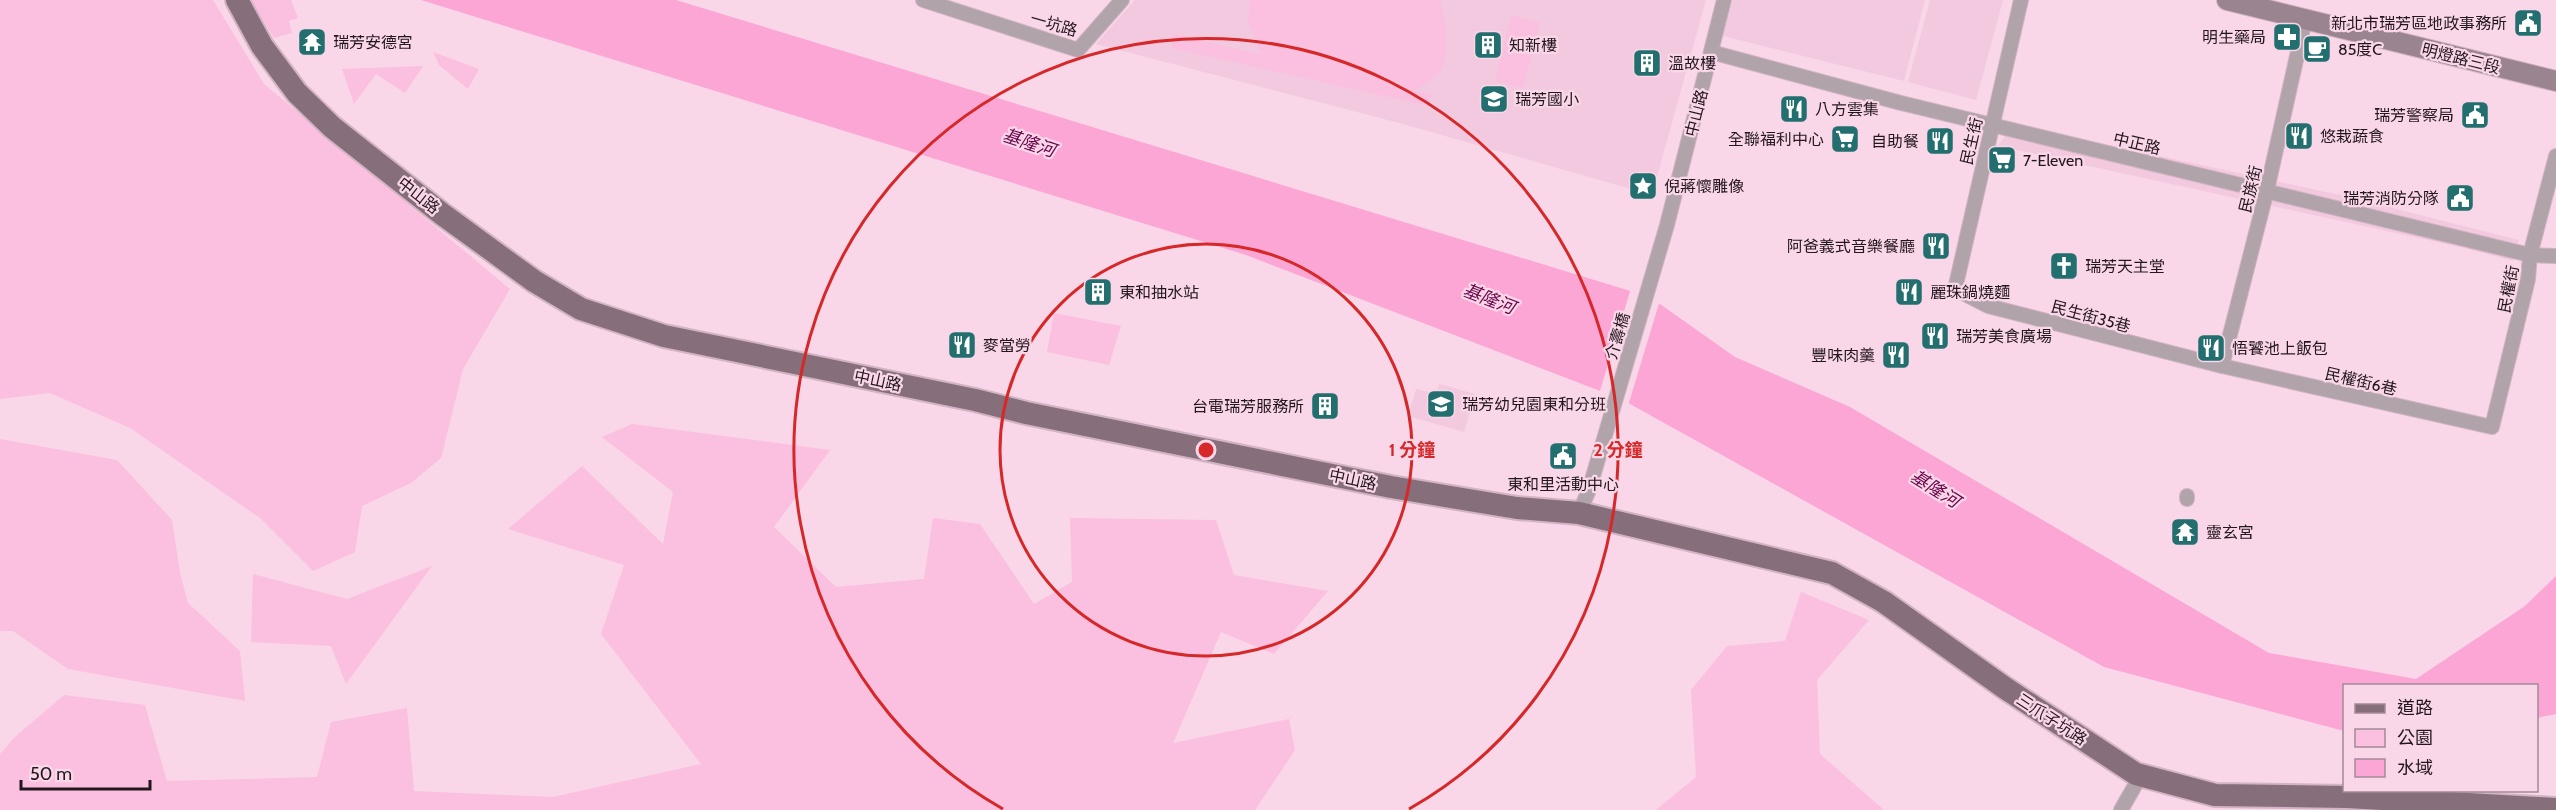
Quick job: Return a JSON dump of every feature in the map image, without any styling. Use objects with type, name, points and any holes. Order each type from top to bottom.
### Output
[{"type":"main road","name":"中山路","points":[[237,0],[262,46],[297,93],[332,127],[442,214],[534,281],[581,309],[664,336],[965,398],[1026,413],[1391,487],[1517,508],[1579,513]]},
{"type":"main road","name":"三爪子坑路","points":[[1579,513],[1832,573],[1884,602],[2005,688],[2136,774],[2215,795],[2347,798],[2556,809]]},
{"type":"street","name":"一坑路","points":[[923,0],[1078,50],[1122,0]]},
{"type":"street","name":"中山路","points":[[1667,225],[1724,0]]},
{"type":"street","name":"民生街","points":[[1955,289],[2021,0]]},
{"type":"street","name":"明燈路三段","points":[[2227,0],[2556,81]]},
{"type":"street","name":"民族街","points":[[2222,366],[2267,190],[2305,20]]},
{"type":"street","name":"中正路","points":[[1711,52],[1991,125],[2530,255],[2556,256]]},
{"type":"street","name":"民權街","points":[[2492,427],[2528,279],[2530,255],[2556,156]]},
{"type":"street","name":"介壽橋","points":[[1579,513],[1589,490],[1597,456],[1667,225]]},
{"type":"street","name":"民生街35巷","points":[[1955,289],[1988,306],[2222,366]]},
{"type":"street","name":"民權街6巷","points":[[2222,366],[2492,427]]},
{"type":"street","points":[[2121,810],[2141,775]]},
{"type":"shaded area","name":"瑞芳國小","points":[[1135,0],[1706,0],[1652,195],[1403,124],[1096,44]]},
{"type":"shaded area","points":[[1733,0],[1925,0],[1904,81],[1723,36]]},
{"type":"shaded area","points":[[1930,0],[2003,0],[1976,100],[1908,82]]},
{"type":"shaded area","points":[[2013,124],[2349,197],[2519,240],[2513,261],[2460,247],[1998,146]]},
{"type":"shaded area","name":"瑞芳幼兒園東和分班","points":[[1439,384],[1475,394],[1464,432],[1408,416],[1416,389],[1436,394]]},
{"type":"green space","points":[[0,0],[213,0],[264,84],[510,289],[463,369],[441,458],[411,483],[362,506],[355,552],[313,571],[260,518],[130,428],[50,393],[0,399]]},
{"type":"green space","points":[[250,0],[291,0],[298,18],[289,21],[292,33],[274,38]]},
{"type":"green space","points":[[1250,0],[1439,0],[1447,35],[1444,63],[1435,77],[1413,91],[1431,95],[1429,106],[1171,48],[1174,34],[1262,55],[1248,20]]},
{"type":"green space","points":[[1511,15],[1540,23],[1523,88],[1495,81]]},
{"type":"green space","points":[[433,52],[479,69],[468,89],[439,65]]},
{"type":"green space","points":[[423,66],[405,93],[376,74],[354,104],[342,69]]},
{"type":"green space","points":[[1054,313],[1121,326],[1109,365],[1047,352]]},
{"type":"green space","points":[[632,424],[830,450],[774,527],[836,587],[924,579],[933,518],[980,524],[1034,604],[1072,582],[1070,518],[1216,520],[1234,575],[1328,591],[1274,654],[1221,632],[1173,743],[1289,719],[1295,750],[1255,810],[0,810],[0,754],[15,737],[64,695],[145,705],[167,781],[317,777],[331,722],[407,708],[414,791],[553,797],[701,764],[601,634],[624,565],[508,529],[582,466],[663,544],[673,492],[602,437]]},
{"type":"green space","points":[[0,439],[117,460],[172,520],[180,573],[188,603],[240,651],[245,701],[68,669],[13,631],[0,631]]},
{"type":"green space","points":[[432,566],[346,684],[331,646],[251,642],[253,574],[347,599]]},
{"type":"green space","points":[[1801,592],[1869,620],[1817,680],[1820,754],[1884,810],[1656,810],[1696,777],[1691,690],[1727,646],[1785,641]]},
{"type":"water","name":"基隆河","points":[[421,0],[676,0],[1650,297],[1735,357],[1850,407],[2269,653],[2416,679],[2525,606],[2556,576],[2556,714],[2538,718],[2538,684],[2343,684],[2343,731],[2104,667],[1621,399],[1246,255]]},
{"type":"pier","points":[[1631,288],[1651,294],[1660,300],[1628,406],[1599,394]]},
{"type":"place","name":"新北市瑞芳區地政事務所","points":[[2528,23]]},
{"type":"place","name":"明生藥局","points":[[2287,37]]},
{"type":"place","name":"瑞芳安德宮","points":[[312,42]]},
{"type":"place","name":"知新樓","points":[[1488,45]]},
{"type":"place","name":"85度C","points":[[2317,49]]},
{"type":"place","name":"溫故樓","points":[[1647,63]]},
{"type":"place","name":"瑞芳國小","points":[[1494,99]]},
{"type":"place","name":"八方雲集","points":[[1794,109]]},
{"type":"place","name":"瑞芳警察局","points":[[2475,115]]},
{"type":"place","name":"悠栽蔬食","points":[[2299,136]]},
{"type":"place","name":"全聯福利中心","points":[[1845,139]]},
{"type":"place","name":"自助餐","points":[[1940,141]]},
{"type":"place","name":"7-Eleven","points":[[2002,160]]},
{"type":"place","name":"倪蔣懷雕像","points":[[1643,186]]},
{"type":"place","name":"瑞芳消防分隊","points":[[2460,198]]},
{"type":"place","name":"阿爸義式音樂餐廳","points":[[1936,246]]},
{"type":"place","name":"瑞芳天主堂","points":[[2064,266]]},
{"type":"place","name":"東和抽水站","points":[[1098,292]]},
{"type":"place","name":"麗珠鍋燒麵","points":[[1909,292]]},
{"type":"place","name":"瑞芳美食廣場","points":[[1935,336]]},
{"type":"place","name":"麥當勞","points":[[962,345]]},
{"type":"place","name":"悟饕池上飯包","points":[[2211,348]]},
{"type":"place","name":"豐味肉羹","points":[[1896,355]]},
{"type":"place","name":"瑞芳幼兒園東和分班","points":[[1441,404]]},
{"type":"place","name":"台電瑞芳服務所","points":[[1325,406]]},
{"type":"place","name":"東和里活動中心","points":[[1563,456]]},
{"type":"place","name":"靈玄宮","points":[[2185,532]]}]
